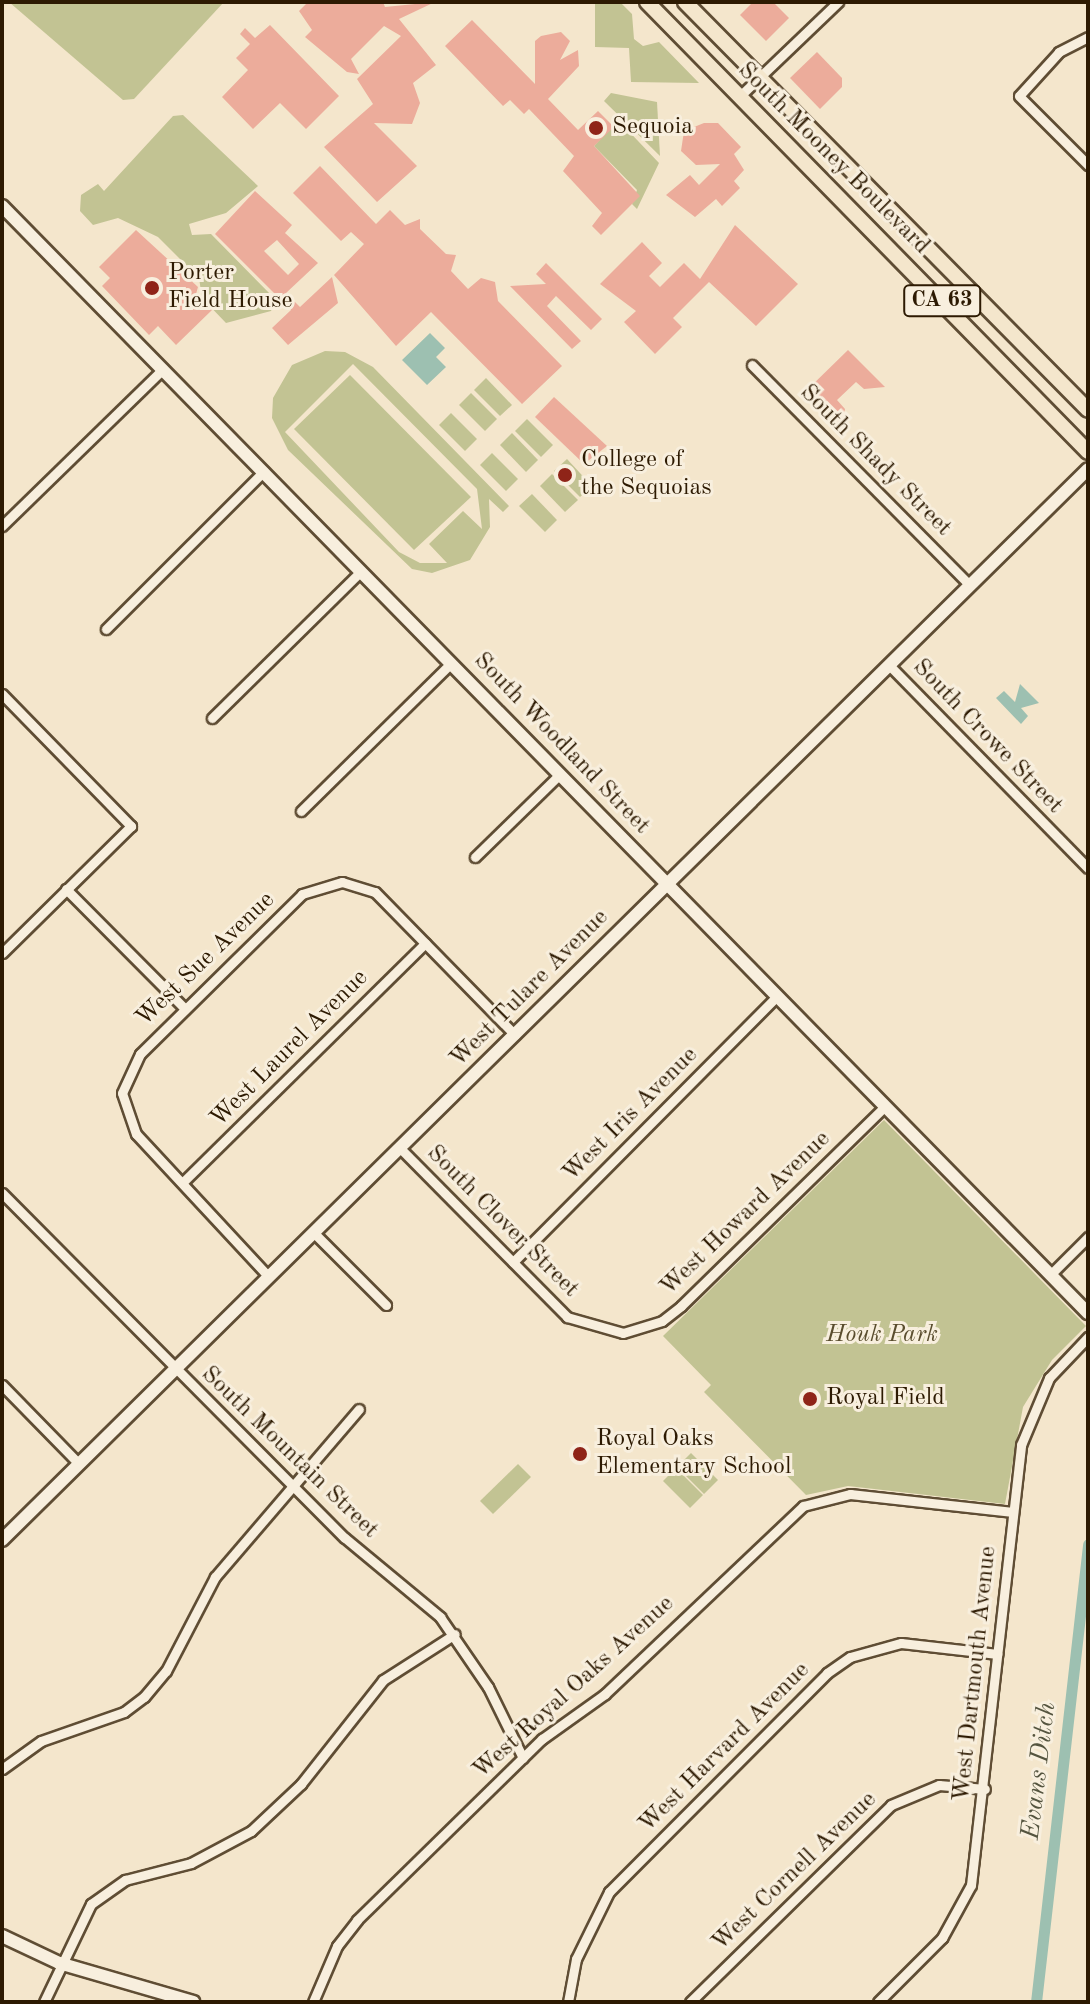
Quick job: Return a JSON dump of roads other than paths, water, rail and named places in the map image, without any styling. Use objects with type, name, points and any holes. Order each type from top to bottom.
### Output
[{"type":"main road","name":"South Mooney Boulevard","points":[[647,2],[1088,452]]},
{"type":"main road","name":"South Mooney Boulevard","points":[[685,2],[1088,410]]},
{"type":"street","points":[[740,96],[838,2]]},
{"type":"street","points":[[1088,37],[1059,52],[1019,96],[1088,165]]},
{"type":"street","name":"South Woodland Street","points":[[2,206],[1088,1313]]},
{"type":"street","name":"South Shady Street","points":[[752,365],[970,585]]},
{"type":"street","points":[[2,526],[163,369]]},
{"type":"street","name":"West Tulare Avenue","points":[[2,1540],[891,667],[1088,469]]},
{"type":"street","points":[[106,629],[264,471]]},
{"type":"street","points":[[212,718],[361,571]]},
{"type":"street","points":[[301,811],[451,663]]},
{"type":"street","name":"South Crowe Street","points":[[891,667],[1088,868]]},
{"type":"street","points":[[2,694],[131,826],[2,953]]},
{"type":"street","points":[[475,857],[559,775]]},
{"type":"street","name":"West Sue Avenue","points":[[183,1182],[136,1134],[122,1093],[140,1054],[185,1009],[302,894],[342,882],[375,892],[425,943]]},
{"type":"street","points":[[66,889],[185,1009]]},
{"type":"street","points":[[425,943],[515,1035]]},
{"type":"street","name":"West Laurel Avenue","points":[[183,1182],[425,943]]},
{"type":"street","name":"West Iris Avenue","points":[[513,1262],[777,996]]},
{"type":"street","name":"West Howard Avenue","points":[[623,1333],[662,1321],[681,1306],[885,1106]]},
{"type":"street","name":"South Clover Street","points":[[400,1148],[567,1317],[623,1333]]},
{"type":"street","points":[[183,1182],[269,1277]]},
{"type":"street","name":"South Mountain Street","points":[[2,1193],[174,1370],[296,1489],[455,1634],[523,1758]]},
{"type":"street","points":[[314,1233],[386,1305]]},
{"type":"street","points":[[1050,1275],[1088,1237]]},
{"type":"street","name":"West Dartmouth Avenue","points":[[878,2002],[960,1914],[973,1873],[985,1789],[1013,1512],[1030,1416],[1049,1378],[1088,1337]]},
{"type":"street","points":[[2,1385],[79,1464]]},
{"type":"street","points":[[2,1769],[41,1741],[124,1712],[144,1697],[166,1671],[215,1577],[296,1489],[359,1409]]},
{"type":"street","name":"West Royal Oaks Avenue","points":[[313,2002],[337,1946],[357,1920],[523,1758],[605,1694],[803,1506],[850,1494],[1013,1512]]},
{"type":"street","points":[[44,2002],[78,1922],[108,1890],[191,1863],[251,1831],[301,1784],[383,1680],[455,1634]]},
{"type":"street","name":"West Harvard Avenue","points":[[568,2002],[580,1947],[609,1892],[827,1673],[850,1657],[901,1643],[997,1654]]},
{"type":"street","name":"West Cornell Avenue","points":[[690,2002],[891,1805],[939,1785],[985,1789]]},
{"type":"street","points":[[2,1936],[59,1963],[193,2002]]},
{"type":"waterway","name":"Evans Ditch","points":[[1036,2002],[1088,1544]]},
{"type":"place","name":"Sequoia","points":[[596,128]]},
{"type":"place","name":"Porter Field House","points":[[152,288]]},
{"type":"place","name":"College of the Sequoias","points":[[565,475]]},
{"type":"place","name":"Royal Field","points":[[810,1399]]},
{"type":"place","name":"Royal Oaks Elementary School","points":[[580,1454]]},
{"type":"park label","name":"Houk Park","points":[[882,1336]]}]
